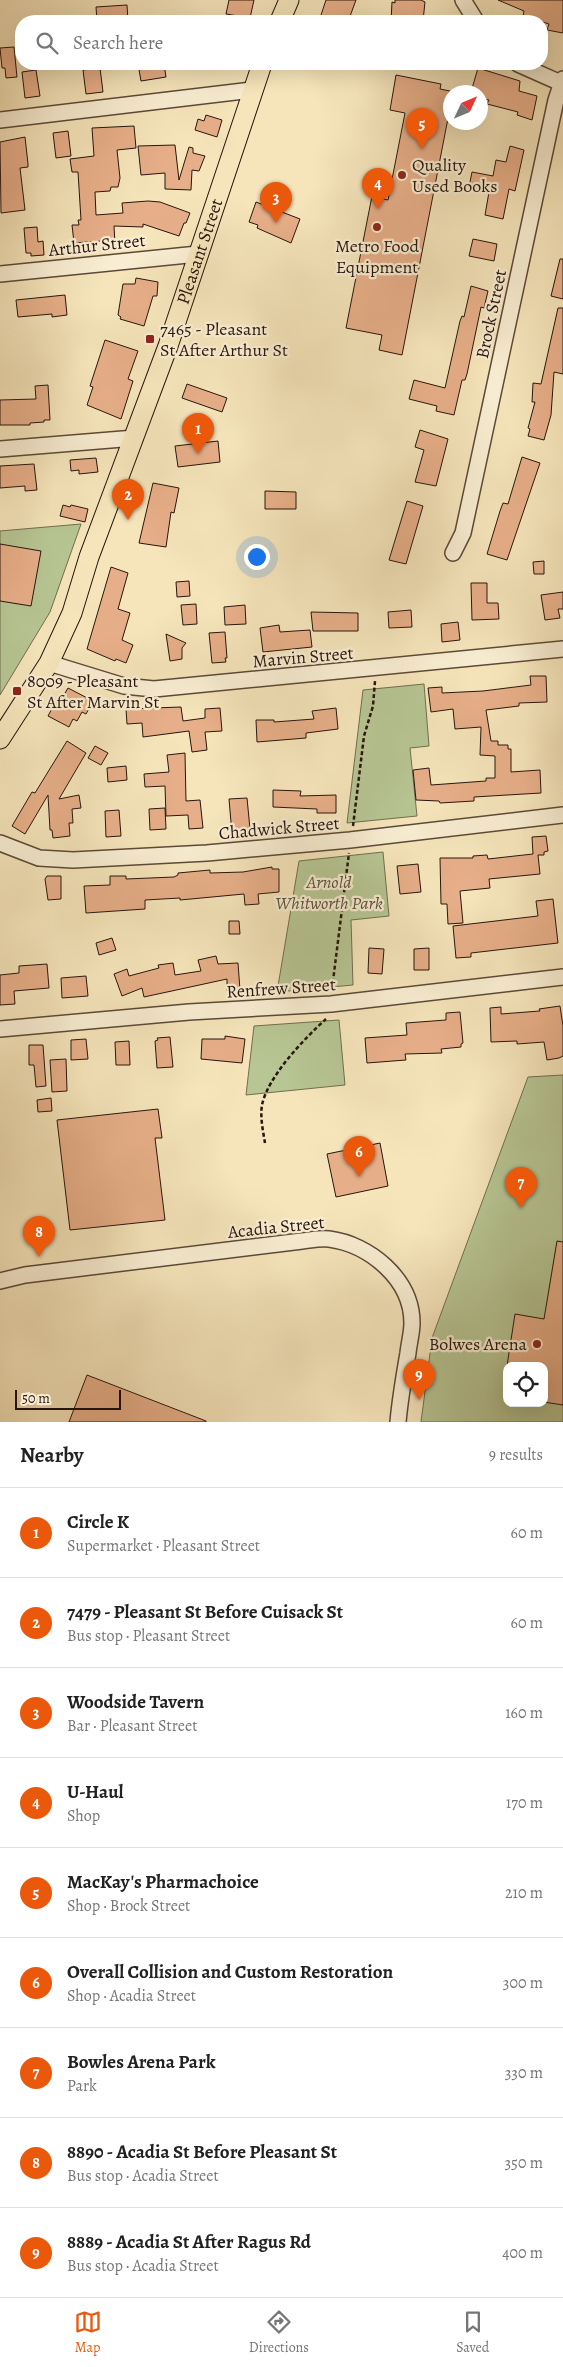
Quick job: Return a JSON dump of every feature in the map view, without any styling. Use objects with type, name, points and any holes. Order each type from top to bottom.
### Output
[{"type":"main road","points":[[283,15],[289,0]]},
{"type":"main road","name":"Pleasant Street","points":[[0,739],[49,662],[72,613],[89,557],[135,438],[260,70]]},
{"type":"street","points":[[463,0],[472,15]]},
{"type":"street","points":[[534,70],[562,81]]},
{"type":"street","name":"Brock Street","points":[[453,553],[463,533],[562,81]]},
{"type":"street","points":[[0,120],[252,90]]},
{"type":"street","name":"Arthur Street","points":[[0,274],[198,254]]},
{"type":"street","points":[[0,449],[135,438]]},
{"type":"street","name":"Marvin Street","points":[[49,662],[124,686],[154,689],[563,650]]},
{"type":"street","name":"Chadwick Street","points":[[0,843],[31,856],[73,860],[207,853],[331,842],[563,815]]},
{"type":"street","name":"Renfrew Street","points":[[0,1029],[189,1012],[331,1004],[563,977]]},
{"type":"street","name":"Acadia Street","points":[[0,1281],[25,1276],[302,1240],[329,1239],[348,1244],[366,1252],[389,1270],[405,1295],[411,1313],[412,1323],[398,1422]]},
{"type":"path","points":[[265,1143],[262,1114],[268,1087],[296,1047],[328,1017],[331,1004]]},
{"type":"green space","points":[[81,524],[50,612],[0,695],[0,531]]},
{"type":"green space","name":"Arnold Whitworth Park","points":[[424,684],[429,746],[410,748],[417,816],[347,823],[363,690]]},
{"type":"green space","name":"Arnold Whitworth Park","points":[[383,852],[389,916],[351,920],[353,985],[277,992],[299,861]]},
{"type":"green space","points":[[339,1020],[345,1085],[246,1095],[254,1026]]},
{"type":"green space","points":[[563,1075],[563,1422],[421,1422],[432,1338],[528,1077]]},
{"type":"building","points":[[229,0],[254,0],[251,15],[226,14]]},
{"type":"building","points":[[326,0],[356,0],[350,15],[321,15]]},
{"type":"building","points":[[395,0],[421,0],[425,2],[424,15],[391,15],[392,2],[395,3]]},
{"type":"building","points":[[498,0],[563,0],[563,33],[548,30],[548,15],[523,15],[524,11]]},
{"type":"building","points":[[127,5],[128,15],[97,15],[96,7]]},
{"type":"building","points":[[14,47],[17,77],[6,78],[5,68],[2,68],[0,48]]},
{"type":"building","points":[[36,70],[40,96],[25,98],[22,72]]},
{"type":"building","points":[[83,70],[100,70],[103,92],[86,94]]},
{"type":"building","points":[[139,70],[165,70],[166,77],[141,81]]},
{"type":"building","points":[[477,70],[484,70],[520,81],[519,91],[537,96],[532,120],[517,115],[518,112],[488,104],[488,85],[473,85]]},
{"type":"building","points":[[396,75],[441,84],[440,89],[443,90],[443,130],[446,130],[402,355],[379,350],[382,335],[346,328],[372,196],[388,200],[405,113],[390,110]]},
{"type":"building","points":[[206,115],[222,120],[217,137],[195,130],[198,119],[204,121]]},
{"type":"building","points":[[134,126],[136,148],[117,150],[120,178],[118,187],[111,187],[110,191],[95,192],[96,215],[123,213],[122,203],[160,202],[190,213],[186,223],[184,223],[179,236],[143,224],[143,227],[114,226],[115,244],[102,245],[102,241],[74,243],[72,225],[79,225],[78,220],[81,220],[78,172],[72,172],[70,159],[94,156],[92,128]]},
{"type":"building","points":[[68,131],[71,156],[56,158],[53,133]]},
{"type":"building","points":[[25,137],[28,167],[20,168],[25,210],[1,213],[0,142]]},
{"type":"building","points":[[175,145],[179,180],[189,147],[193,148],[193,153],[205,156],[199,171],[192,170],[191,190],[165,189],[165,173],[141,175],[138,146]]},
{"type":"building","points":[[510,146],[524,150],[515,191],[509,189],[503,219],[485,215],[489,192],[469,187],[472,172],[493,176],[496,160],[506,162]]},
{"type":"building","points":[[256,202],[300,219],[291,243],[257,228],[258,225],[249,222]]},
{"type":"building","points":[[37,227],[38,242],[43,241],[44,255],[31,256],[31,253],[26,253],[24,228]]},
{"type":"building","points":[[473,239],[497,244],[494,261],[469,256]]},
{"type":"building","points":[[560,259],[563,259],[563,299],[551,296]]},
{"type":"building","points":[[136,278],[158,282],[157,296],[153,296],[144,326],[120,319],[121,317],[118,315],[123,284],[135,284]]},
{"type":"building","points":[[471,286],[488,291],[484,308],[481,307],[467,374],[465,380],[462,380],[454,415],[436,411],[437,406],[409,399],[414,380],[445,388],[460,321],[462,316],[464,317]]},
{"type":"building","points":[[65,295],[67,315],[52,317],[52,314],[18,317],[16,300]]},
{"type":"building","points":[[558,308],[563,308],[563,374],[554,372],[551,415],[544,440],[528,436],[530,429],[528,428],[535,402],[532,402],[533,383],[541,384]]},
{"type":"building","points":[[105,340],[138,351],[128,379],[133,381],[121,419],[87,405],[93,387],[90,386]]},
{"type":"building","points":[[187,384],[227,398],[222,412],[182,398]]},
{"type":"building","points":[[48,385],[50,420],[30,423],[30,425],[0,425],[0,400],[36,399],[35,386]]},
{"type":"building","points":[[420,430],[448,439],[436,486],[415,482],[424,450],[415,447]]},
{"type":"building","points":[[218,441],[220,462],[178,467],[175,446]]},
{"type":"building","points":[[522,457],[540,463],[507,560],[487,554],[503,503],[508,504]]},
{"type":"building","points":[[96,458],[98,472],[79,474],[79,470],[71,471],[70,460]]},
{"type":"building","points":[[34,464],[37,490],[25,491],[25,486],[0,488],[0,466]]},
{"type":"building","points":[[153,483],[179,488],[174,513],[171,512],[166,547],[139,543]]},
{"type":"building","points":[[265,491],[296,492],[296,509],[265,509]]},
{"type":"building","points":[[407,501],[423,506],[406,564],[389,560]]},
{"type":"building","points":[[63,505],[88,509],[85,522],[60,516]]},
{"type":"building","points":[[0,544],[41,551],[31,606],[0,601]]},
{"type":"building","points":[[544,561],[544,574],[534,574],[533,562]]},
{"type":"building","points":[[111,567],[128,573],[118,609],[130,613],[122,640],[133,645],[126,663],[116,659],[115,661],[87,649]]},
{"type":"building","points":[[189,581],[190,596],[177,597],[176,582]]},
{"type":"building","points":[[471,583],[487,583],[487,603],[498,603],[499,619],[472,620]]},
{"type":"building","points":[[563,592],[563,609],[558,609],[560,618],[545,620],[541,595]]},
{"type":"building","points":[[196,604],[197,624],[183,625],[181,605]]},
{"type":"building","points":[[245,605],[246,624],[225,625],[224,607]]},
{"type":"building","points":[[411,610],[412,627],[389,628],[388,612]]},
{"type":"building","points":[[311,612],[358,613],[358,631],[313,631]]},
{"type":"building","points":[[458,622],[460,640],[442,642],[441,624]]},
{"type":"building","points":[[279,625],[280,632],[310,630],[312,647],[263,652],[260,628]]},
{"type":"building","points":[[225,632],[226,662],[212,663],[209,633]]},
{"type":"building","points":[[166,634],[186,643],[182,648],[182,659],[170,661]]},
{"type":"building","points":[[530,676],[546,676],[547,702],[519,703],[519,706],[486,710],[491,741],[498,741],[498,745],[508,745],[508,749],[511,749],[511,772],[540,770],[541,793],[474,797],[474,801],[440,803],[439,801],[416,800],[413,770],[429,768],[431,785],[486,781],[486,778],[495,778],[495,756],[480,755],[481,727],[455,729],[453,709],[431,712],[428,688],[442,687],[442,693],[483,691],[531,685]]},
{"type":"building","points":[[68,688],[93,701],[86,714],[82,712],[77,721],[73,719],[69,727],[48,716],[55,703],[58,705]]},
{"type":"building","points":[[181,707],[183,721],[205,718],[205,709],[220,708],[222,731],[205,732],[207,750],[192,752],[189,731],[143,737],[142,723],[127,724],[126,709]]},
{"type":"building","points":[[336,708],[338,729],[306,733],[306,738],[257,742],[256,720],[274,720],[274,722],[314,719],[312,711]]},
{"type":"building","points":[[67,741],[86,753],[59,799],[79,795],[81,808],[72,809],[73,823],[69,823],[70,836],[53,838],[52,830],[50,830],[48,795],[25,834],[12,826],[32,792],[35,793]]},
{"type":"building","points":[[95,746],[108,753],[101,765],[88,758]]},
{"type":"building","points":[[185,753],[186,801],[200,800],[203,828],[189,829],[188,815],[166,816],[165,786],[145,787],[144,774],[169,772],[167,755]]},
{"type":"building","points":[[126,766],[127,780],[108,782],[107,768]]},
{"type":"building","points":[[273,790],[301,791],[300,796],[336,795],[336,813],[317,813],[317,809],[273,807]]},
{"type":"building","points":[[247,798],[250,829],[248,833],[232,834],[229,799]]},
{"type":"building","points":[[165,808],[166,829],[150,830],[149,809]]},
{"type":"building","points":[[119,810],[121,836],[106,837],[105,811]]},
{"type":"building","points":[[546,836],[548,851],[544,852],[544,855],[538,855],[540,874],[489,879],[490,888],[460,891],[463,923],[448,924],[447,904],[441,904],[440,858],[473,858],[473,856],[487,855],[488,859],[533,854],[532,837]]},
{"type":"building","points":[[418,864],[421,892],[400,894],[397,866]]},
{"type":"building","points":[[272,867],[272,869],[279,869],[279,892],[258,894],[259,904],[245,905],[244,894],[180,900],[180,898],[145,900],[145,909],[86,913],[84,886],[110,885],[110,876],[126,876],[126,879],[174,877],[178,873],[210,870],[210,873],[243,872]]},
{"type":"building","points":[[47,876],[61,876],[61,899],[48,900],[45,879]]},
{"type":"building","points":[[553,899],[558,943],[471,953],[471,957],[456,958],[453,926],[538,916],[536,901]]},
{"type":"building","points":[[229,921],[239,921],[240,934],[229,934]]},
{"type":"building","points":[[112,938],[116,950],[99,955],[96,943]]},
{"type":"building","points":[[369,948],[384,949],[382,974],[368,973]]},
{"type":"building","points":[[429,948],[429,970],[414,970],[414,949]]},
{"type":"building","points":[[216,956],[218,964],[238,963],[240,990],[227,991],[227,979],[144,997],[142,988],[122,996],[114,974],[127,969],[129,976],[159,968],[158,965],[173,963],[175,975],[201,971],[198,960]]},
{"type":"building","points":[[47,964],[49,988],[14,991],[15,1004],[0,1005],[0,975],[19,973],[19,966]]},
{"type":"building","points":[[86,976],[88,996],[62,998],[61,978]]},
{"type":"building","points":[[560,1006],[563,1026],[563,1056],[547,1060],[544,1042],[517,1044],[517,1041],[491,1042],[490,1008],[501,1007],[501,1014],[540,1011],[539,1009]]},
{"type":"building","points":[[460,1012],[463,1043],[461,1047],[441,1049],[442,1053],[405,1054],[406,1060],[367,1063],[365,1038],[407,1035],[406,1023],[446,1020],[446,1013]]},
{"type":"building","points":[[225,1036],[245,1039],[242,1063],[201,1059],[202,1039],[225,1039]]},
{"type":"building","points":[[170,1037],[173,1067],[157,1068],[155,1041],[158,1040],[157,1038]]},
{"type":"building","points":[[86,1039],[88,1059],[71,1060],[71,1040]]},
{"type":"building","points":[[129,1041],[130,1065],[116,1065],[115,1042]]},
{"type":"building","points":[[29,1045],[43,1045],[46,1086],[36,1087],[34,1065],[29,1065]]},
{"type":"building","points":[[66,1059],[67,1091],[52,1092],[50,1060]]},
{"type":"building","points":[[51,1098],[52,1111],[38,1112],[37,1100]]},
{"type":"building","points":[[158,1109],[162,1138],[155,1138],[165,1220],[70,1230],[57,1120]]},
{"type":"building","points":[[380,1143],[388,1186],[336,1197],[327,1154]]},
{"type":"building","name":"Bolwes Arena","points":[[557,1241],[563,1242],[563,1405],[548,1403],[548,1362],[508,1362],[515,1314],[544,1319]]},
{"type":"building","points":[[87,1375],[206,1421],[206,1422],[69,1422]]},
{"type":"place","name":"MacKay's Pharmachoice","points":[[422,149]]},
{"type":"place","name":"Quality Used Books","points":[[402,175]]},
{"type":"place","name":"U-Haul","points":[[378,209]]},
{"type":"place","name":"Woodside Tavern","points":[[276,223]]},
{"type":"place","name":"Metro Food Equipment","points":[[377,227]]},
{"type":"place","name":"7465 - Pleasant St After Arthur St","points":[[150,339]]},
{"type":"place","name":"Circle K","points":[[198,454]]},
{"type":"place","name":"7479 - Pleasant St Before Cuisack St","points":[[128,520]]},
{"type":"place","name":"8009 - Pleasant St After Marvin St","points":[[17,691]]},
{"type":"place","name":"Overall Collision and Custom Restoration","points":[[359,1177]]},
{"type":"place","name":"Bowles Arena Park","points":[[521,1208]]},
{"type":"place","name":"8890 - Acadia St Before Pleasant St","points":[[39,1257]]},
{"type":"place","name":"Bolwes Arena","points":[[537,1344]]},
{"type":"place","name":"8889 - Acadia St After Ragus Rd","points":[[419,1400]]}]
